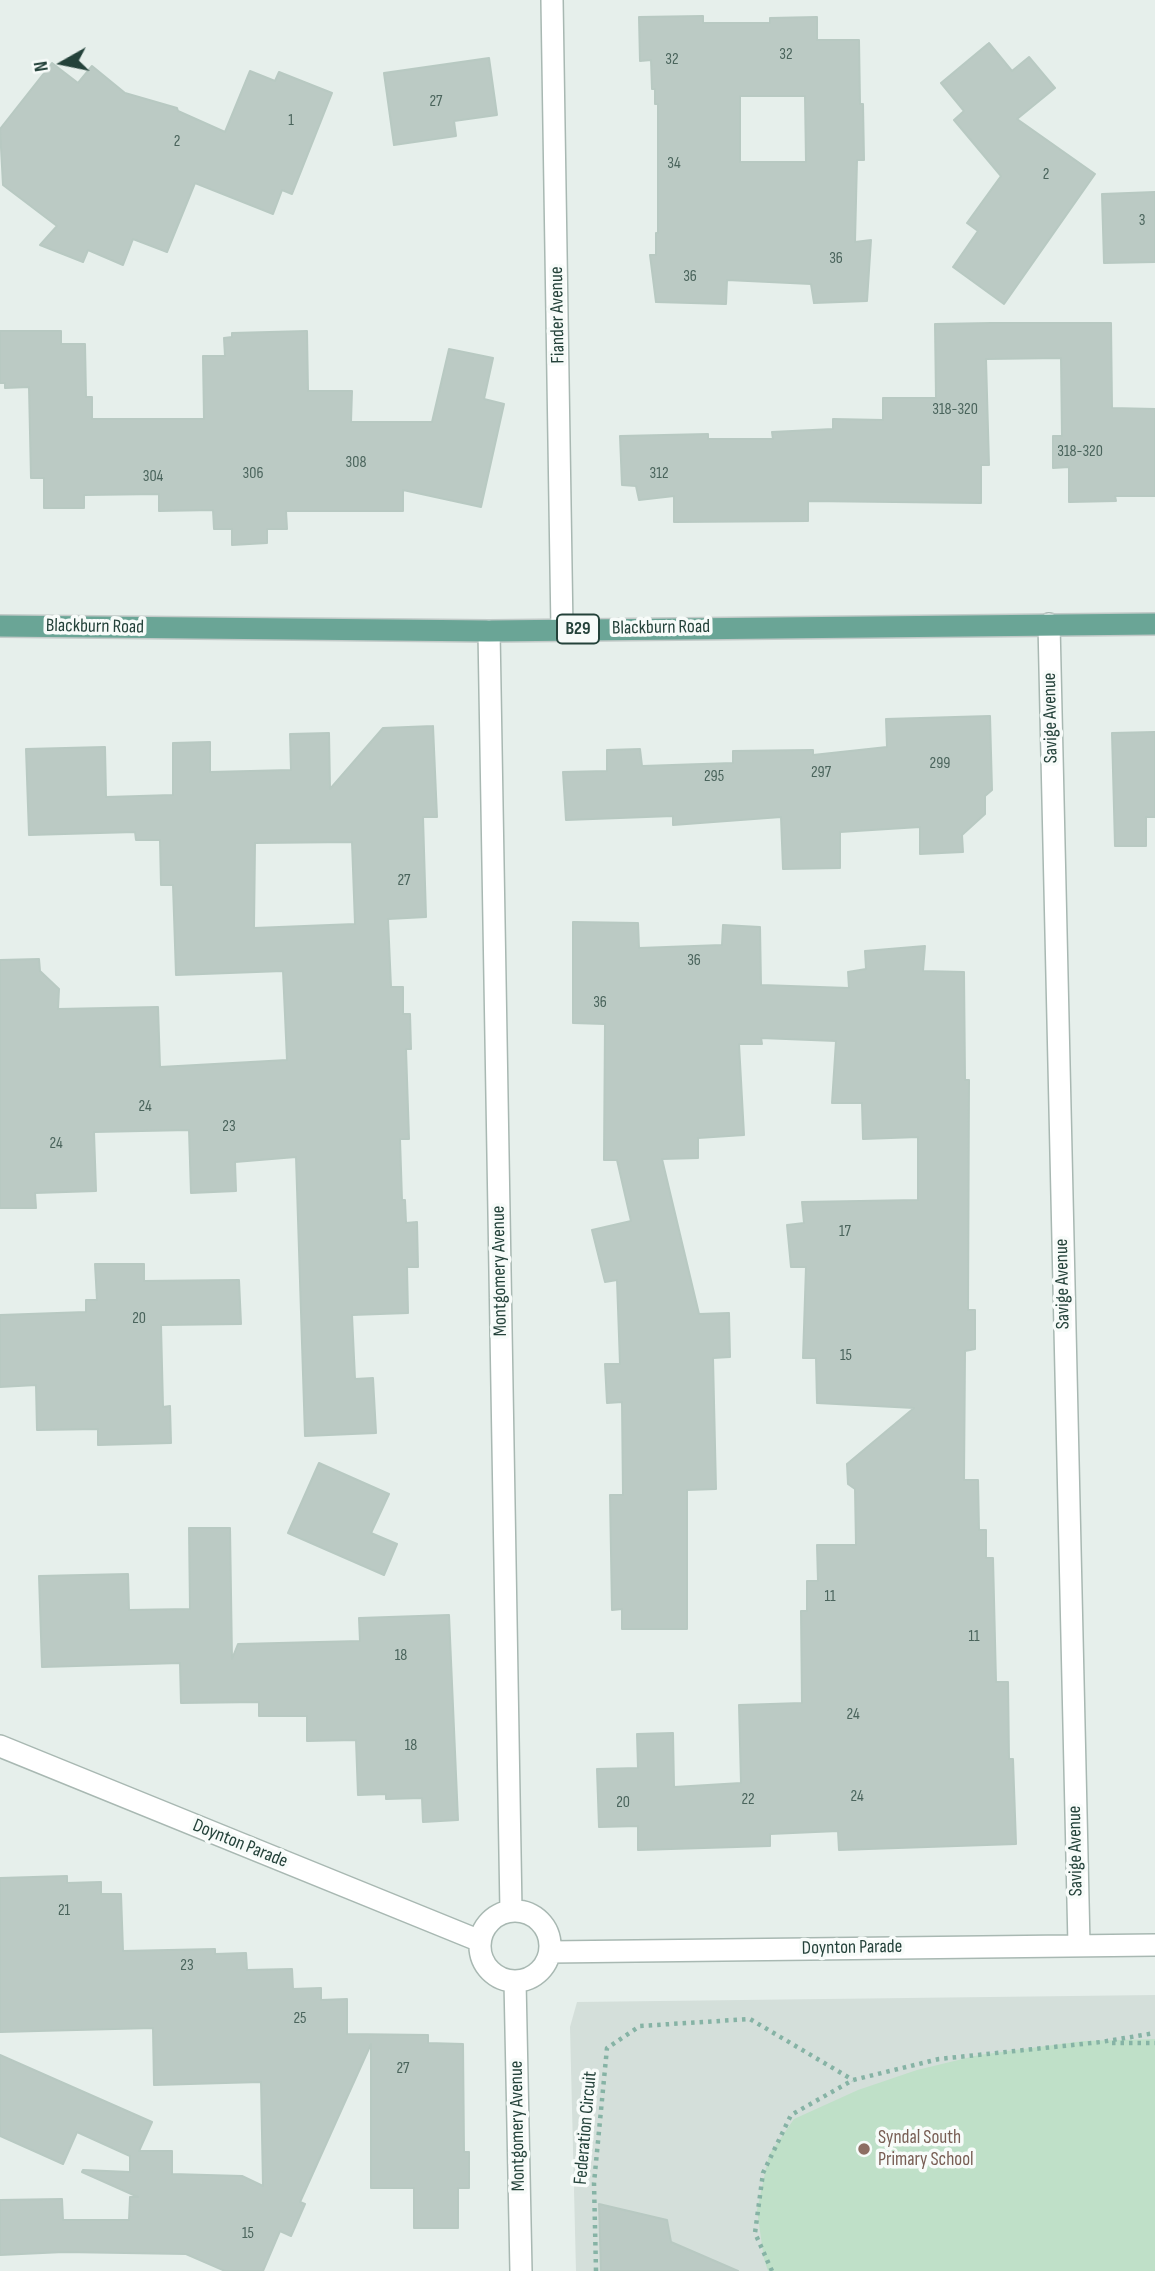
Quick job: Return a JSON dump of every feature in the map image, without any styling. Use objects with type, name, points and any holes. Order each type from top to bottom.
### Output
[{"type":"main road","name":"Blackburn Road","points":[[0,626],[489,631],[1155,624]]},
{"type":"street","name":"Fiander Avenue","points":[[552,0],[562,629]]},
{"type":"street","name":"Savige Avenue","points":[[1049,624],[1079,1945]]},
{"type":"street","name":"Montgomery Avenue","points":[[489,631],[511,1911]]},
{"type":"street","name":"Doynton Parade","points":[[0,1746],[480,1941]]},
{"type":"street","points":[[511,1911],[523,1911],[534,1916],[543,1925],[550,1952],[537,1973],[527,1979],[515,1981],[492,1973],[484,1963],[480,1941],[491,1920],[511,1911]]},
{"type":"street","name":"Doynton Parade","points":[[550,1952],[1155,1945]]},
{"type":"street","name":"Montgomery Avenue","points":[[515,1981],[522,2271]]},
{"type":"path","name":"Federation Circuit","points":[[596,2271],[594,2183],[607,2048],[640,2026],[750,2019],[853,2080]]},
{"type":"path","points":[[772,2271],[755,2233],[763,2173],[791,2115],[853,2080],[939,2059],[1101,2042],[1155,2033]]},
{"type":"path","points":[[1101,2042],[1155,2043]]},
{"type":"shaded area","name":"Syndal South Primary School","points":[[1155,1995],[1155,2271],[576,2271],[570,2027],[577,2002]]},
{"type":"green space","points":[[1155,2039],[1155,2271],[768,2271],[757,2210],[769,2155],[794,2119],[858,2090],[917,2070],[979,2055],[1084,2041]]},
{"type":"building","points":[[703,16],[703,23],[770,23],[770,18],[817,17],[817,40],[859,40],[864,160],[857,160],[855,242],[871,240],[867,301],[814,303],[811,284],[727,280],[726,304],[656,302],[650,255],[656,255],[658,233],[658,104],[655,104],[655,89],[652,89],[651,60],[640,61],[639,17]],"holes":[[[740,96],[805,96],[806,162],[740,162]]]},
{"type":"building","points":[[989,43],[1012,71],[1029,57],[1055,88],[1017,119],[1095,174],[1004,304],[953,267],[978,231],[967,223],[1001,176],[954,120],[964,111],[941,83]]},
{"type":"building","points":[[489,58],[497,115],[454,121],[456,136],[394,145],[384,73]]},
{"type":"building","points":[[52,63],[78,83],[92,66],[125,93],[177,108],[178,111],[225,132],[250,71],[275,81],[279,72],[332,93],[292,194],[282,190],[273,214],[195,183],[167,252],[133,239],[123,265],[88,250],[83,262],[40,245],[57,226],[3,185],[0,129]]},
{"type":"building","points":[[1155,192],[1155,262],[1104,263],[1102,194]]},
{"type":"building","points":[[1111,323],[1112,408],[1155,409],[1155,496],[1115,496],[1116,501],[1069,502],[1069,467],[1053,468],[1053,436],[1062,436],[1061,358],[986,359],[989,465],[981,465],[981,503],[808,501],[808,521],[674,522],[674,496],[639,500],[636,486],[622,485],[620,436],[708,434],[708,439],[773,439],[772,432],[833,429],[833,419],[883,420],[883,398],[936,398],[935,324]]},
{"type":"building","points":[[0,331],[61,331],[61,344],[85,344],[86,397],[92,397],[92,419],[204,419],[203,356],[225,356],[224,338],[232,337],[232,333],[307,331],[308,391],[352,391],[351,422],[432,422],[449,349],[493,358],[484,399],[504,404],[481,507],[403,490],[403,511],[286,511],[287,529],[267,529],[267,543],[232,545],[232,529],[214,529],[213,510],[159,511],[159,494],[84,495],[84,508],[44,508],[44,478],[31,478],[29,387],[5,388],[5,383],[0,383]]},
{"type":"building","points":[[990,716],[992,790],[985,796],[985,814],[962,835],[963,852],[920,854],[920,827],[840,832],[840,868],[783,869],[781,817],[673,825],[673,816],[566,820],[563,772],[607,771],[607,750],[640,749],[642,766],[733,763],[733,751],[813,750],[813,755],[887,747],[886,719]]},
{"type":"building","points":[[433,726],[437,817],[423,817],[426,917],[388,919],[391,987],[403,987],[403,1014],[410,1014],[411,1049],[406,1049],[409,1139],[400,1139],[402,1200],[405,1200],[406,1223],[417,1222],[418,1267],[407,1267],[408,1313],[352,1315],[355,1379],[373,1378],[376,1433],[305,1436],[296,1157],[235,1162],[236,1191],[191,1193],[189,1130],[94,1132],[96,1191],[35,1193],[36,1208],[0,1208],[0,960],[39,959],[40,971],[59,989],[58,1009],[158,1007],[160,1067],[287,1060],[283,971],[176,975],[173,885],[161,885],[160,840],[136,840],[135,832],[29,835],[26,749],[105,747],[106,797],[173,795],[173,743],[210,742],[210,772],[291,770],[290,734],[329,733],[330,789],[383,728]],"holes":[[[352,842],[355,924],[254,928],[255,843]]]},
{"type":"building","points":[[1155,732],[1155,817],[1146,817],[1146,846],[1115,846],[1112,733]]},
{"type":"building","points":[[573,922],[638,923],[639,948],[722,945],[723,925],[760,927],[761,985],[849,988],[848,972],[866,969],[865,951],[925,946],[923,971],[964,972],[965,1080],[969,1080],[968,1310],[975,1310],[975,1349],[965,1351],[964,1480],[978,1480],[979,1530],[986,1530],[986,1558],[993,1558],[996,1682],[1008,1682],[1009,1759],[1013,1759],[1016,1844],[839,1850],[838,1831],[770,1834],[770,1846],[638,1850],[638,1826],[599,1827],[597,1769],[638,1768],[637,1734],[673,1733],[674,1787],[741,1783],[739,1705],[802,1703],[801,1611],[807,1611],[807,1581],[818,1581],[817,1545],[856,1545],[855,1489],[848,1484],[847,1464],[914,1408],[817,1403],[816,1358],[803,1358],[806,1267],[791,1267],[787,1225],[804,1223],[802,1202],[918,1200],[918,1137],[863,1139],[862,1103],[832,1103],[836,1041],[761,1038],[762,1044],[739,1044],[744,1135],[698,1138],[698,1158],[662,1159],[699,1314],[729,1313],[730,1357],[713,1358],[716,1489],[687,1490],[687,1629],[622,1629],[622,1609],[612,1610],[610,1495],[623,1495],[622,1402],[607,1403],[605,1364],[620,1364],[617,1280],[605,1282],[592,1230],[631,1221],[617,1160],[604,1160],[605,1024],[573,1023]]},
{"type":"building","points":[[95,1264],[144,1264],[144,1281],[239,1280],[241,1324],[161,1325],[163,1407],[170,1406],[171,1443],[98,1445],[98,1429],[37,1430],[36,1385],[0,1387],[0,1315],[86,1312],[86,1300],[97,1300]]},
{"type":"building","points":[[319,1463],[389,1494],[371,1533],[397,1544],[384,1575],[288,1533]]},
{"type":"building","points":[[189,1528],[230,1528],[232,1659],[238,1644],[360,1641],[359,1618],[449,1615],[458,1820],[423,1822],[422,1798],[386,1799],[386,1794],[358,1795],[356,1740],[307,1741],[307,1716],[259,1716],[259,1702],[181,1703],[180,1663],[42,1667],[39,1576],[128,1574],[129,1610],[190,1609]]},
{"type":"building","points":[[67,1876],[67,1883],[101,1882],[101,1894],[121,1894],[123,1951],[215,1949],[215,1954],[246,1953],[247,1970],[292,1969],[293,1989],[321,1988],[321,2000],[347,1999],[347,2034],[428,2035],[428,2043],[463,2044],[464,2152],[469,2152],[469,2188],[458,2188],[458,2228],[414,2228],[414,2188],[371,2188],[371,2044],[300,2202],[305,2204],[291,2236],[280,2231],[263,2271],[225,2271],[186,2254],[64,2252],[0,2255],[0,2200],[62,2199],[63,2220],[129,2220],[130,2197],[138,2197],[82,2172],[130,2172],[130,2156],[77,2132],[63,2164],[0,2136],[0,2055],[152,2122],[139,2151],[172,2151],[172,2174],[242,2176],[263,2186],[261,2082],[154,2085],[153,2028],[0,2032],[0,1878]]},
{"type":"building","points":[[599,2204],[667,2220],[671,2242],[738,2271],[601,2271]]},
{"type":"place","name":"Syndal South Primary School","points":[[864,2149]]}]
